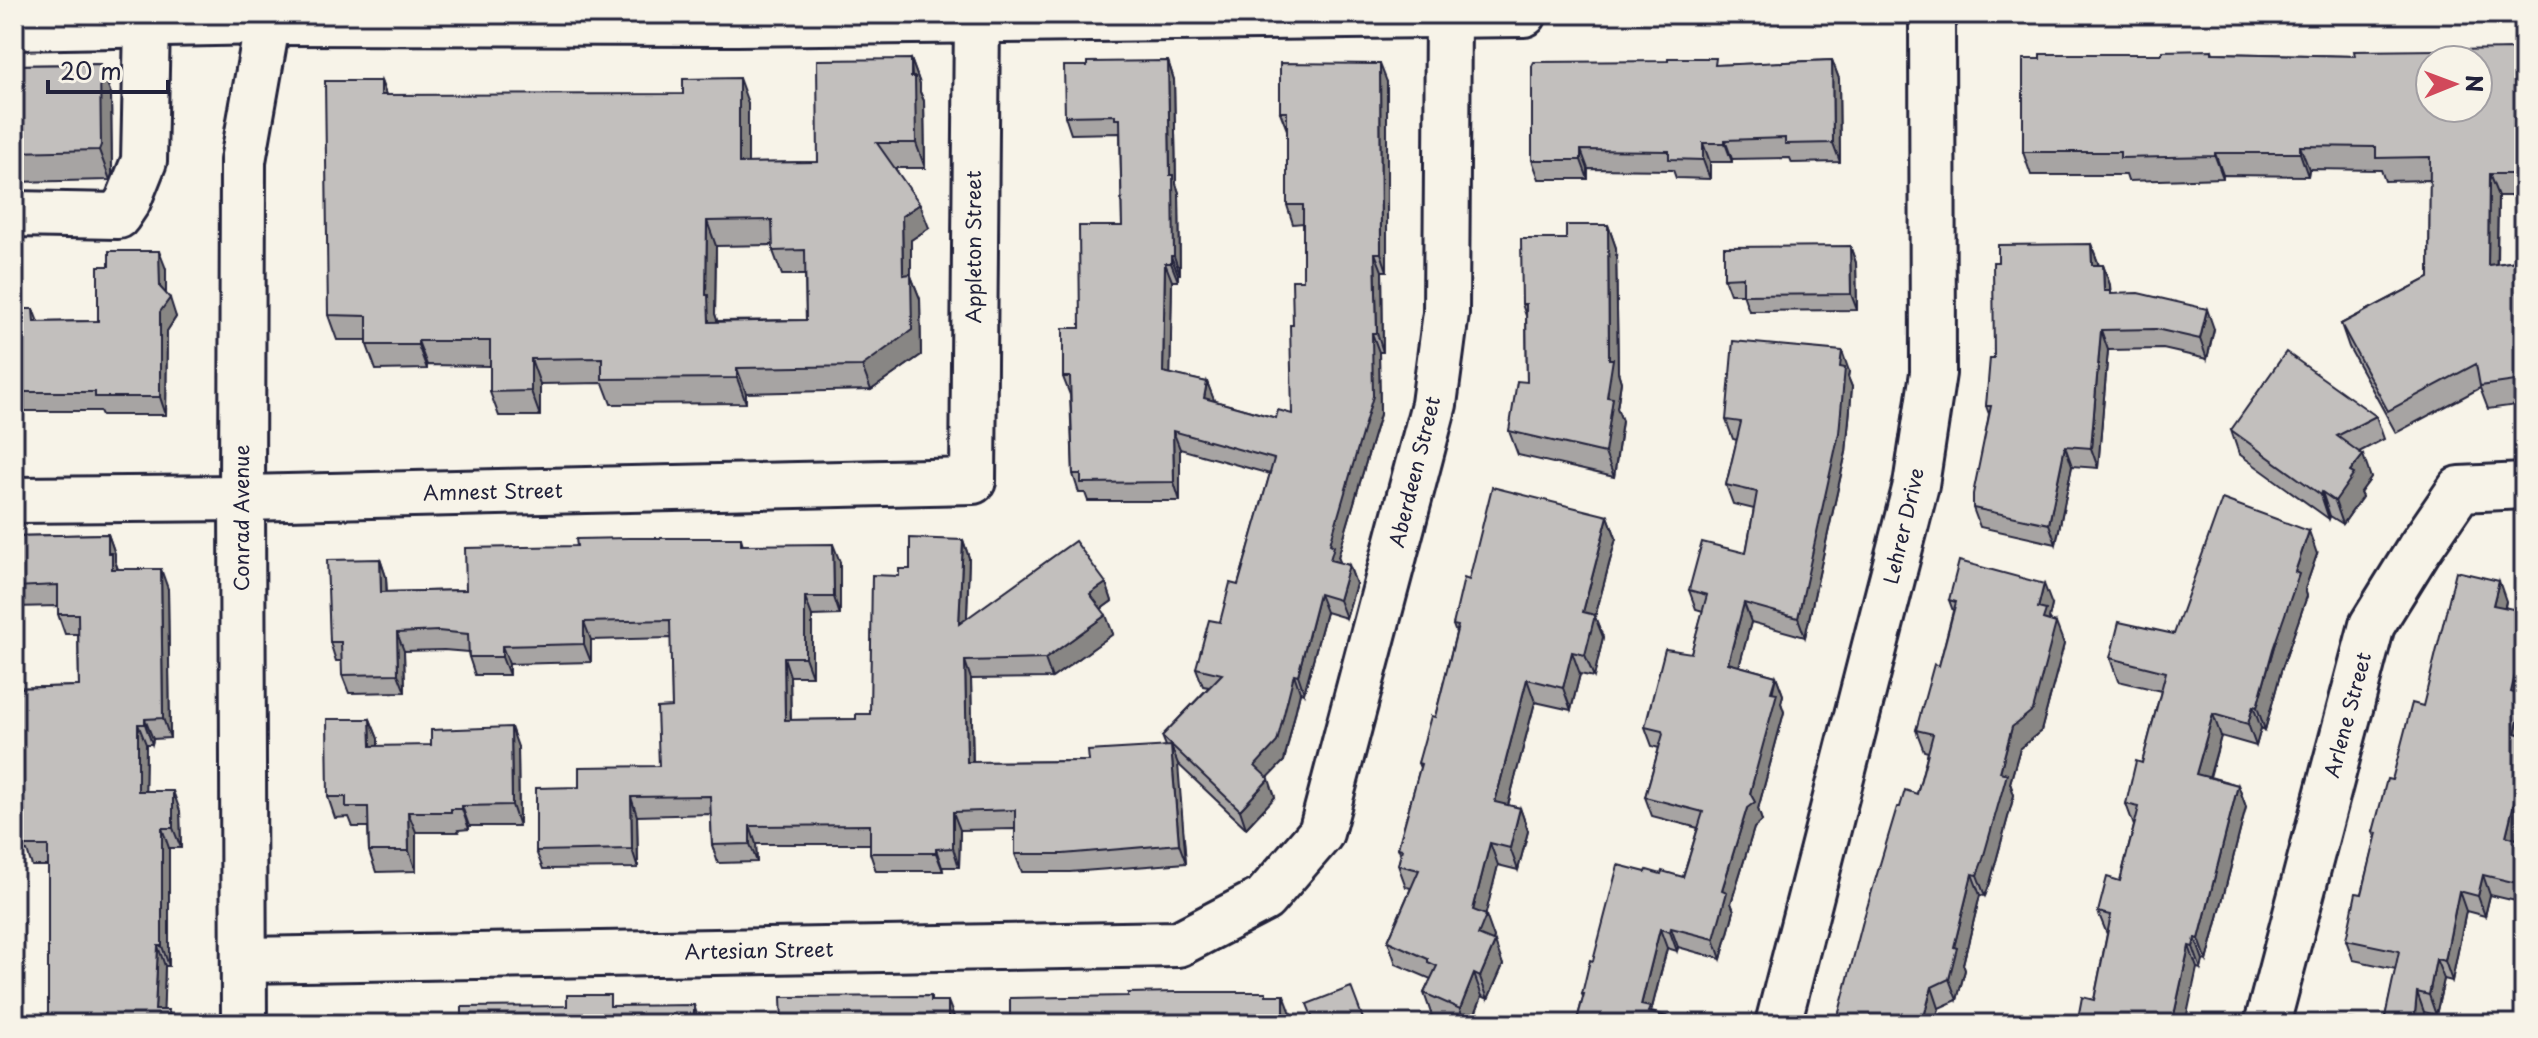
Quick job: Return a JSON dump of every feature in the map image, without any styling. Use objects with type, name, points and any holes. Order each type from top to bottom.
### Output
[{"type":"street","name":"Aberdeen Street","points":[[1264,899],[1321,833],[1434,404],[1446,313],[1448,14]]},
{"type":"street","points":[[14,27],[268,18],[738,19],[1524,14]]},
{"type":"street","name":"Lehrer Drive","points":[[1778,1024],[1916,485],[1933,373],[1932,14]]},
{"type":"street","name":"Appleton Street","points":[[973,481],[977,16]]},
{"type":"street","name":"Conrad Avenue","points":[[244,1024],[243,161],[268,18]]},
{"type":"street","points":[[14,214],[118,216],[128,201],[144,161],[147,24]]},
{"type":"street","name":"Amnest Street","points":[[14,500],[242,498],[973,481]]},
{"type":"street","name":"Arlene Street","points":[[2267,1024],[2372,625],[2460,489],[2524,486]]},
{"type":"street","name":"Artesian Street","points":[[244,960],[1178,944],[1264,899]]},
{"type":"building","points":[[2494,49],[2523,49],[2524,174],[2489,174],[2488,265],[2524,260],[2524,386],[2522,380],[2480,386],[2476,364],[2388,411],[2341,324],[2429,278],[2430,157],[2376,158],[2376,147],[2300,146],[2300,153],[2215,153],[2215,156],[2120,158],[2120,152],[2023,152],[2023,59],[2040,59],[2040,54],[2162,54],[2162,51],[2212,50],[2212,53],[2355,56],[2354,51],[2414,50],[2414,124],[2494,124]]},
{"type":"building","points":[[1668,58],[1716,58],[1715,65],[1832,60],[1833,143],[1785,144],[1785,138],[1725,140],[1725,143],[1703,143],[1703,160],[1669,159],[1669,151],[1581,150],[1581,160],[1532,160],[1534,62],[1668,61]]},
{"type":"building","points":[[911,59],[911,77],[915,77],[916,143],[877,143],[920,204],[902,216],[903,275],[911,274],[912,330],[862,366],[737,368],[737,378],[602,379],[602,358],[531,359],[531,391],[490,392],[490,341],[367,345],[367,316],[328,315],[325,81],[381,81],[381,95],[683,94],[683,79],[739,78],[739,163],[818,162],[817,60]],"holes":[[[772,220],[773,251],[805,250],[806,320],[709,322],[706,295],[707,221]]]},
{"type":"building","points":[[1168,61],[1174,256],[1171,256],[1171,263],[1165,263],[1163,372],[1207,382],[1204,398],[1276,418],[1278,410],[1292,414],[1292,280],[1303,280],[1303,205],[1287,205],[1287,112],[1280,112],[1280,63],[1380,64],[1381,253],[1375,253],[1377,333],[1372,333],[1373,396],[1330,544],[1334,546],[1330,560],[1349,565],[1339,600],[1319,594],[1277,742],[1255,766],[1269,779],[1240,810],[1162,736],[1222,674],[1196,668],[1209,620],[1220,622],[1230,583],[1238,585],[1274,459],[1173,431],[1174,482],[1081,483],[1081,474],[1073,474],[1070,377],[1063,377],[1063,328],[1080,328],[1079,226],[1122,226],[1120,119],[1115,119],[1115,115],[1065,116],[1064,66],[1087,66],[1087,62]]},
{"type":"building","points":[[100,64],[99,150],[14,152],[14,65]]},
{"type":"building","points":[[1566,225],[1608,225],[1609,359],[1613,359],[1607,397],[1613,398],[1605,453],[1509,431],[1517,381],[1527,382],[1521,239],[1566,239]]},
{"type":"building","points":[[2091,244],[2092,265],[2103,265],[2104,291],[2110,291],[2110,294],[2138,293],[2207,309],[2200,339],[2156,329],[2101,330],[2091,448],[2065,446],[2049,524],[1973,508],[1973,494],[1991,406],[1986,406],[1990,358],[1994,358],[1993,262],[1998,262],[1998,245]]},
{"type":"building","points":[[1850,246],[1851,294],[1743,295],[1743,277],[1724,278],[1724,247]]},
{"type":"building","points":[[109,251],[159,251],[160,287],[170,298],[160,312],[160,397],[95,397],[95,392],[14,392],[14,309],[33,309],[34,322],[98,321],[98,266],[109,266]]},
{"type":"building","points":[[1733,341],[1842,351],[1840,367],[1845,368],[1839,433],[1798,618],[1744,603],[1728,663],[1776,676],[1771,692],[1777,693],[1750,793],[1755,802],[1747,808],[1722,890],[1727,892],[1714,939],[1671,928],[1670,932],[1660,929],[1641,1005],[1650,1007],[1648,1012],[1689,1024],[1576,1024],[1590,960],[1593,961],[1618,865],[1683,877],[1703,812],[1645,797],[1663,734],[1662,731],[1645,727],[1665,649],[1691,653],[1707,595],[1689,590],[1702,542],[1746,553],[1757,492],[1726,485],[1741,422],[1726,420]]},
{"type":"building","points":[[2286,352],[2376,416],[2337,436],[2363,455],[2335,501],[2322,492],[2321,495],[2231,430]]},
{"type":"building","points":[[1492,487],[1608,516],[1583,612],[1595,615],[1585,655],[1572,652],[1563,688],[1527,679],[1495,802],[1520,808],[1510,848],[1490,843],[1473,910],[1486,915],[1478,935],[1495,942],[1480,977],[1474,974],[1460,1009],[1424,993],[1437,966],[1388,941],[1419,870],[1398,865],[1402,849],[1398,848],[1421,764],[1418,763],[1431,716],[1435,717],[1458,626],[1453,625],[1464,578],[1469,580]]},
{"type":"building","points":[[2222,499],[2309,531],[2295,572],[2299,574],[2257,707],[2253,706],[2248,724],[2213,714],[2196,774],[2238,785],[2199,939],[2195,938],[2193,947],[2189,946],[2174,1015],[2180,1017],[2178,1024],[2077,1024],[2082,997],[2094,1000],[2111,915],[2098,912],[2107,877],[2120,881],[2139,807],[2126,804],[2136,761],[2142,763],[2166,672],[2110,658],[2119,622],[2174,634]]},
{"type":"building","points":[[108,534],[112,569],[161,569],[163,718],[145,719],[145,724],[138,724],[138,791],[173,791],[173,828],[162,828],[162,946],[158,946],[155,1010],[168,1010],[169,1024],[48,1024],[48,846],[25,846],[25,831],[14,831],[14,688],[79,686],[78,614],[58,614],[58,585],[14,587],[14,536]]},
{"type":"building","points":[[741,538],[741,545],[833,544],[834,597],[805,597],[805,657],[784,657],[785,720],[856,719],[856,714],[870,714],[872,575],[899,576],[899,569],[910,569],[910,538],[963,540],[959,624],[1075,541],[1106,583],[1090,594],[1106,615],[1045,659],[965,661],[967,762],[1089,761],[1088,751],[1171,746],[1179,844],[1063,854],[1015,854],[1015,810],[953,812],[953,848],[936,849],[936,853],[870,853],[870,825],[750,826],[750,844],[712,845],[710,796],[631,797],[632,849],[536,851],[536,788],[579,787],[579,767],[659,766],[657,708],[672,707],[670,620],[584,622],[584,644],[502,646],[502,657],[469,657],[468,634],[438,631],[397,633],[398,674],[342,675],[341,642],[330,642],[327,560],[380,559],[381,592],[466,590],[465,548],[577,546],[576,539]]},
{"type":"building","points":[[1959,561],[2044,584],[2038,608],[2046,610],[2043,619],[2056,623],[2033,710],[2012,727],[2000,772],[2007,774],[1982,862],[1977,875],[1972,874],[1949,979],[1932,987],[1922,1024],[1836,1024],[1897,807],[1900,807],[1905,790],[1917,794],[1933,734],[1916,730],[1934,664],[1939,666],[1956,602],[1949,600]]},
{"type":"building","points":[[2456,571],[2499,581],[2493,605],[2523,611],[2524,637],[2511,692],[2524,696],[2515,733],[2524,735],[2524,762],[2506,836],[2524,841],[2517,883],[2483,875],[2478,896],[2459,891],[2445,961],[2436,959],[2429,995],[2417,992],[2414,1024],[2332,1024],[2332,1018],[2384,1022],[2399,951],[2346,940],[2356,893],[2362,894],[2377,833],[2373,832],[2387,779],[2392,780],[2412,703],[2423,706]]},
{"type":"building","points":[[327,719],[370,719],[371,746],[431,745],[431,730],[511,727],[512,805],[462,806],[462,809],[451,809],[451,812],[408,812],[409,851],[369,851],[368,807],[346,807],[346,797],[328,797]]},
{"type":"building","points":[[1351,987],[1365,1024],[1315,1024],[1307,1004]]},
{"type":"building","points":[[1266,992],[1266,995],[1284,995],[1284,1024],[1010,1024],[1010,998]]},
{"type":"building","points":[[567,995],[610,995],[610,1006],[694,1005],[694,1024],[357,1024],[462,1020],[462,1007],[567,1006]]},
{"type":"building","points":[[931,996],[931,1001],[948,1001],[948,1024],[782,1024],[781,997]]}]
